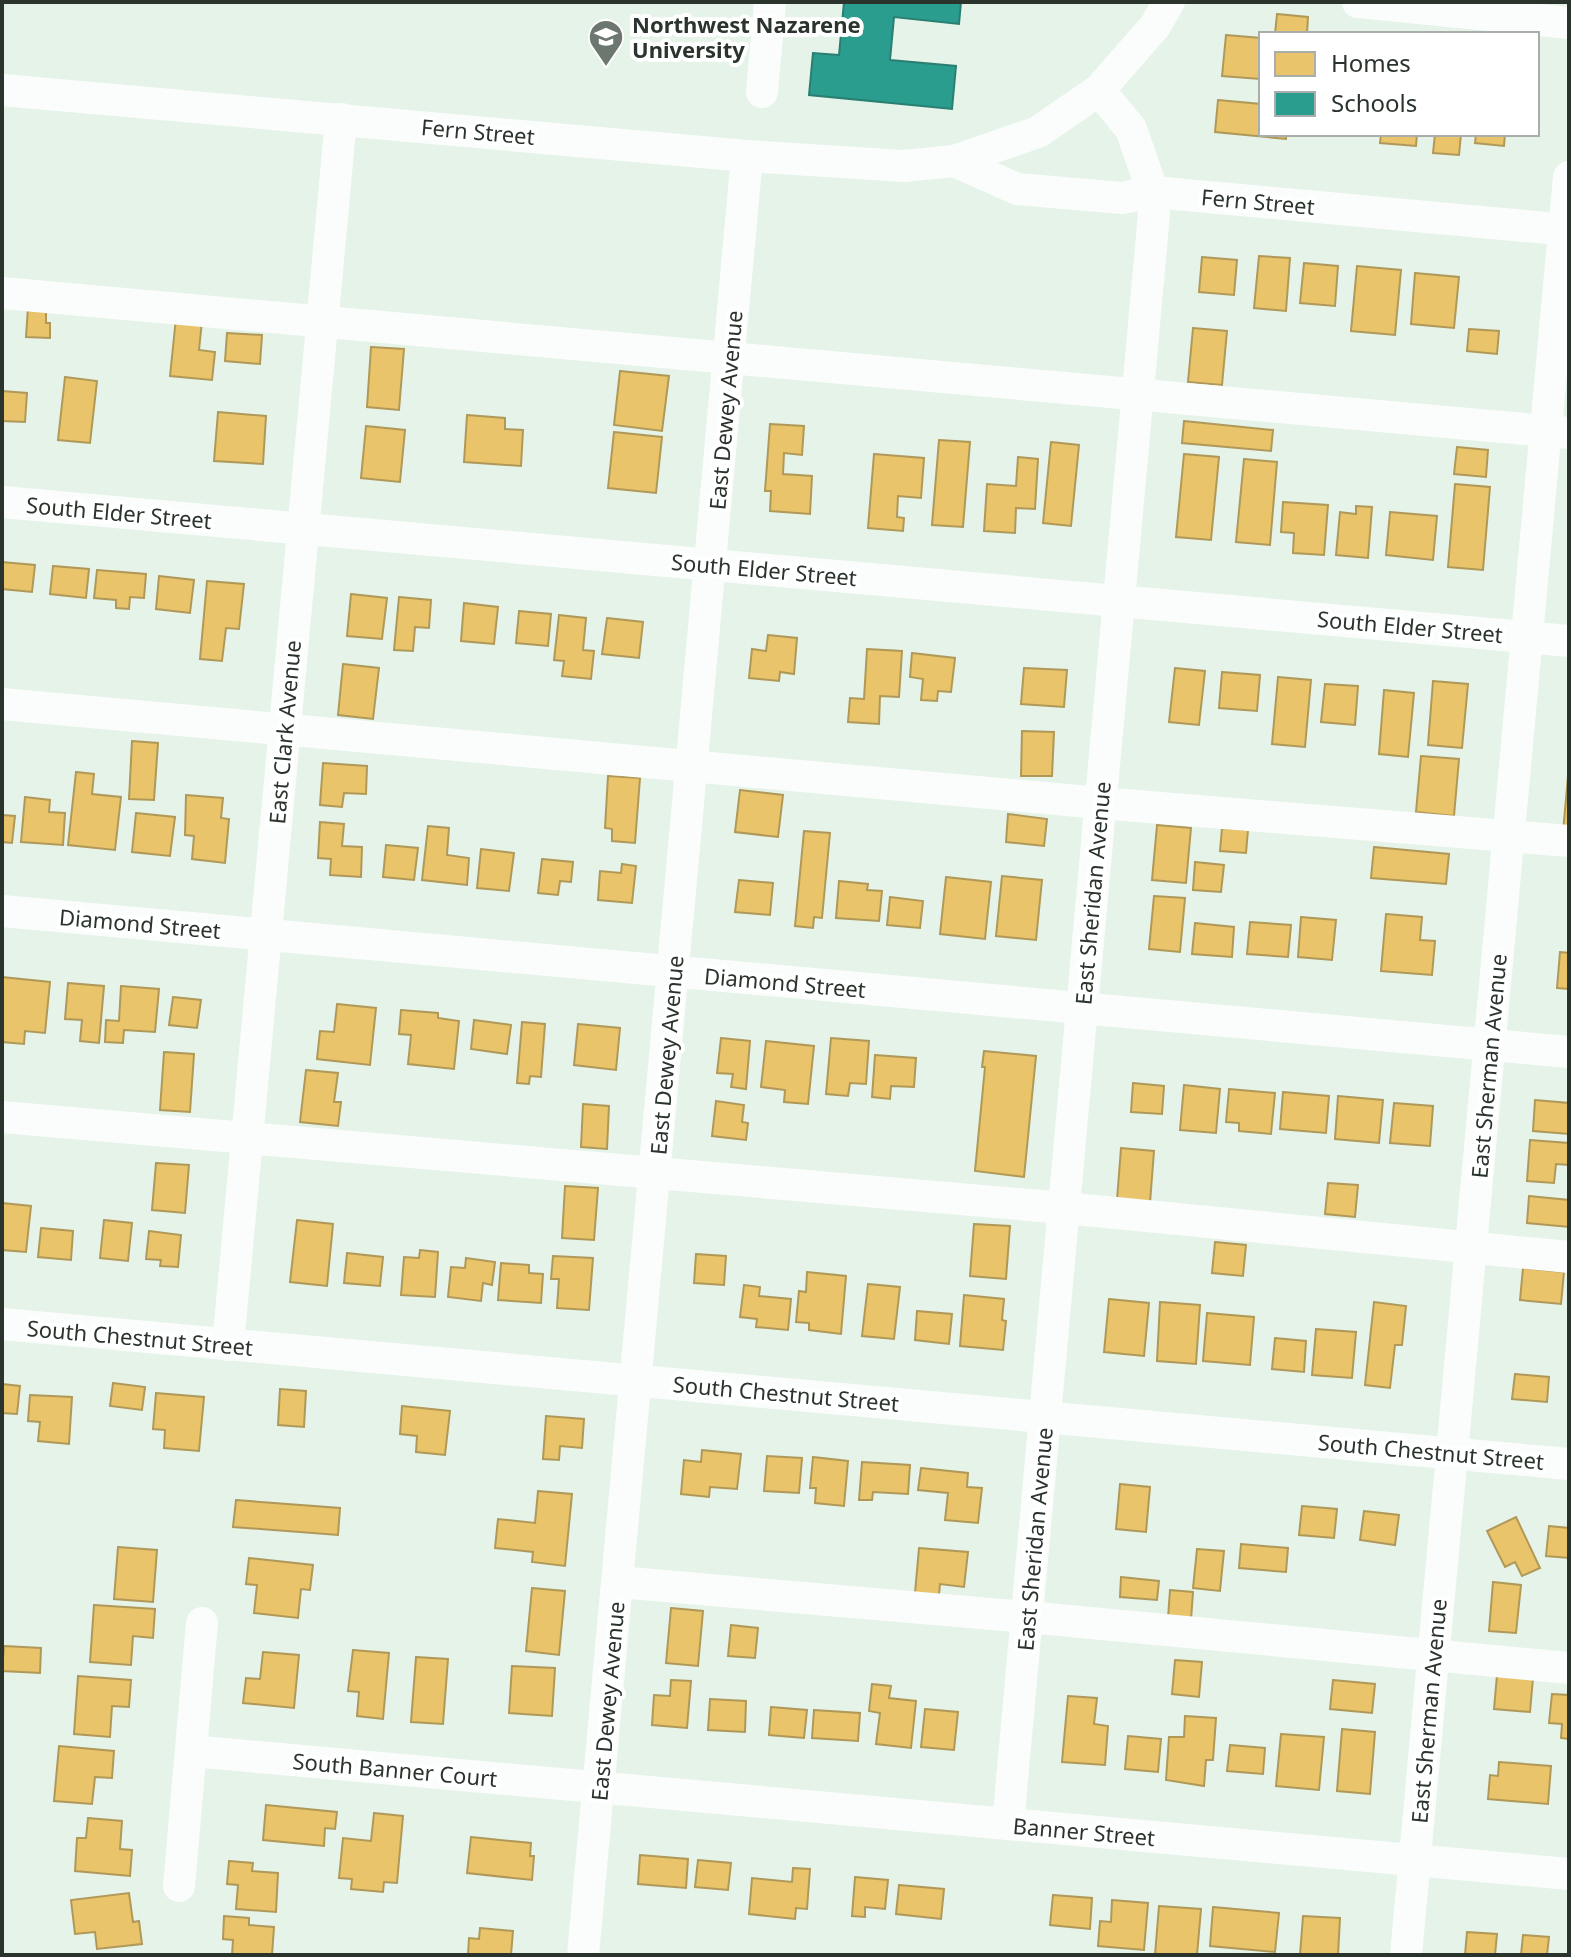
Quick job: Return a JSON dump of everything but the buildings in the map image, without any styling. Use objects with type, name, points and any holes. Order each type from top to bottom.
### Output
[{"type":"street","points":[[762,92],[770,2]]},
{"type":"street","points":[[1099,90],[1155,26],[1169,2]]},
{"type":"street","points":[[1358,2],[1569,23]]},
{"type":"street","name":"Fern Street","points":[[2,90],[747,156],[904,166],[954,161],[1038,132],[1099,90]]},
{"type":"street","name":"East Sheridan Avenue","points":[[1008,1824],[1154,214],[1153,192],[1131,129],[1099,90]]},
{"type":"street","name":"East Clark Avenue","points":[[228,1345],[341,119]]},
{"type":"street","name":"East Dewey Avenue","points":[[583,1955],[747,156]]},
{"type":"street","name":"Fern Street","points":[[954,161],[1017,189],[1122,198],[1153,192],[1567,230]]},
{"type":"street","name":"East Sherman Avenue","points":[[1406,1955],[1527,637],[1557,432],[1569,177]]},
{"type":"street","points":[[2,293],[1557,432]]},
{"type":"street","name":"South Elder Street","points":[[2,502],[1569,641]]},
{"type":"street","points":[[2,704],[1100,803],[1569,841]]},
{"type":"street","name":"Diamond Street","points":[[2,911],[1569,1052]]},
{"type":"street","points":[[2,1117],[1064,1208],[1569,1257]]},
{"type":"street","name":"South Chestnut Street","points":[[2,1324],[1569,1464]]},
{"type":"street","points":[[618,1582],[1569,1668]]},
{"type":"street","points":[[179,1886],[202,1623]]},
{"type":"street","name":"South Banner Court","points":[[191,1751],[599,1787]]},
{"type":"street","name":"Banner Street","points":[[599,1787],[1569,1874]]},
{"type":"place","name":"Northwest Nazarene University","points":[[606,68]]}]
